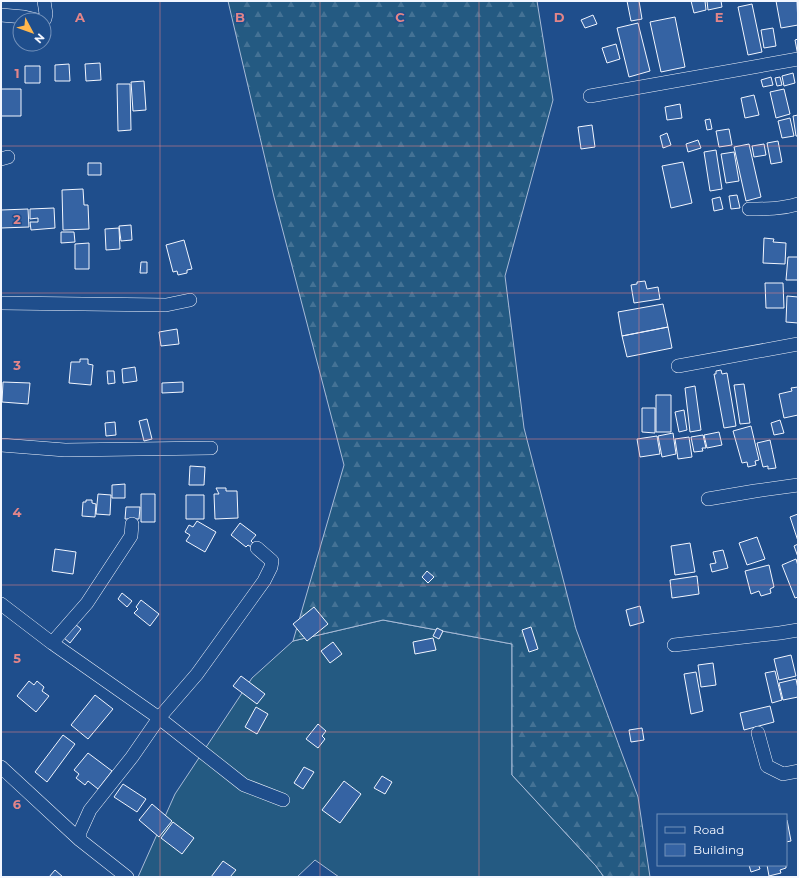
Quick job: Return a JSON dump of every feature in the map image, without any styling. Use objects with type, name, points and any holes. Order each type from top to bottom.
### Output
[{"type":"street","points":[[44,1],[46,12]]},
{"type":"street","points":[[1,15],[12,16]]},
{"type":"street","points":[[590,96],[798,59]]},
{"type":"street","points":[[749,208],[772,209],[798,204]]},
{"type":"street","points":[[1,303],[166,305],[190,300]]},
{"type":"street","points":[[678,366],[798,344]]},
{"type":"street","points":[[1,445],[65,450],[211,448]]},
{"type":"street","points":[[708,499],[798,485]]},
{"type":"street","points":[[52,643],[87,603],[131,536],[132,524]]},
{"type":"street","points":[[80,840],[80,832],[90,810],[128,762],[159,718],[197,674],[264,581],[271,567],[272,561],[257,548]]},
{"type":"street","points":[[1,604],[52,643],[159,718],[244,785],[283,800]]},
{"type":"street","points":[[674,645],[798,630]]},
{"type":"street","points":[[758,733],[767,766],[783,774],[798,771]]},
{"type":"street","points":[[1,767],[80,840],[127,877]]},
{"type":"green space","points":[[228,1],[537,1],[553,100],[505,276],[524,428],[576,629],[638,797],[650,877],[604,877],[596,866],[512,775],[512,644],[383,620],[293,641],[344,465],[274,197]]},
{"type":"green space","points":[[383,620],[512,644],[512,775],[596,866],[604,877],[339,877],[315,860],[297,877],[138,877],[175,794],[252,678],[293,641]]},
{"type":"building","points":[[627,1],[639,1],[642,19],[631,21]]},
{"type":"building","points":[[691,1],[705,1],[706,10],[694,13]]},
{"type":"building","points":[[707,1],[721,1],[722,7],[708,10]]},
{"type":"building","points":[[776,1],[797,1],[798,25],[781,28]]},
{"type":"building","points":[[752,4],[762,52],[748,55],[738,7]]},
{"type":"building","points":[[593,15],[597,24],[585,28],[581,20]]},
{"type":"building","points":[[675,17],[685,67],[661,72],[650,22]]},
{"type":"building","points":[[638,23],[650,71],[629,77],[617,28]]},
{"type":"building","points":[[773,28],[776,46],[764,48],[761,30]]},
{"type":"building","points":[[798,39],[798,56],[795,40]]},
{"type":"building","points":[[616,44],[620,59],[607,63],[602,48]]},
{"type":"building","points":[[100,63],[101,80],[86,81],[85,64]]},
{"type":"building","points":[[69,64],[70,81],[55,81],[55,65]]},
{"type":"building","points":[[25,66],[40,66],[40,83],[25,83]]},
{"type":"building","points":[[793,73],[795,83],[784,86],[782,76]]},
{"type":"building","points":[[771,77],[773,85],[763,87],[761,80]]},
{"type":"building","points":[[780,77],[782,85],[777,86],[775,78]]},
{"type":"building","points":[[144,81],[146,110],[133,111],[131,82]]},
{"type":"building","points":[[117,84],[130,84],[131,130],[118,131]]},
{"type":"building","points":[[1,89],[21,89],[21,116],[1,116]]},
{"type":"building","points":[[784,89],[790,114],[776,118],[770,92]]},
{"type":"building","points":[[754,95],[759,115],[745,118],[741,98]]},
{"type":"building","points":[[680,104],[682,118],[667,120],[665,107]]},
{"type":"building","points":[[798,115],[798,136],[796,136],[793,116]]},
{"type":"building","points":[[790,118],[794,136],[782,138],[778,121]]},
{"type":"building","points":[[710,119],[712,129],[707,130],[705,120]]},
{"type":"building","points":[[592,125],[595,147],[581,149],[578,127]]},
{"type":"building","points":[[729,129],[732,145],[719,147],[716,131]]},
{"type":"building","points":[[667,133],[671,145],[663,148],[660,136]]},
{"type":"building","points":[[698,140],[701,148],[688,152],[686,144]]},
{"type":"building","points":[[778,141],[782,162],[771,164],[767,143]]},
{"type":"building","points":[[749,144],[761,197],[746,201],[734,147]]},
{"type":"building","points":[[764,144],[766,155],[754,157],[752,146]]},
{"type":"building","points":[[716,150],[722,189],[710,191],[704,152]]},
{"type":"building","points":[[734,152],[739,181],[726,183],[721,154]]},
{"type":"building","points":[[683,162],[692,203],[671,208],[662,166]]},
{"type":"building","points":[[88,163],[101,163],[101,175],[88,175]]},
{"type":"building","points":[[83,189],[84,205],[88,205],[89,229],[63,230],[62,190]]},
{"type":"building","points":[[737,195],[740,208],[731,209],[729,196]]},
{"type":"building","points":[[720,197],[723,209],[714,211],[712,199]]},
{"type":"building","points":[[54,208],[55,228],[31,230],[30,222],[38,222],[38,218],[30,219],[30,209]]},
{"type":"building","points":[[28,209],[29,227],[1,228],[1,210]]},
{"type":"building","points":[[131,225],[132,240],[121,241],[119,226]]},
{"type":"building","points":[[119,228],[120,249],[106,250],[105,229]]},
{"type":"building","points":[[61,232],[74,232],[75,242],[61,243]]},
{"type":"building","points":[[764,238],[774,239],[773,242],[786,243],[785,264],[763,263]]},
{"type":"building","points":[[184,240],[192,269],[187,270],[187,273],[178,275],[177,271],[173,272],[166,245]]},
{"type":"building","points":[[89,243],[89,269],[75,269],[75,244]]},
{"type":"building","points":[[788,257],[798,257],[798,280],[786,280]]},
{"type":"building","points":[[141,262],[147,262],[147,273],[140,273]]},
{"type":"building","points":[[645,281],[647,289],[658,287],[660,299],[634,303],[631,285],[637,284],[637,282]]},
{"type":"building","points":[[765,283],[783,283],[784,308],[766,308]]},
{"type":"building","points":[[787,296],[798,297],[798,323],[786,322]]},
{"type":"building","points":[[663,304],[668,327],[622,336],[618,312]]},
{"type":"building","points":[[668,327],[672,348],[627,357],[622,336]]},
{"type":"building","points":[[177,329],[179,344],[161,346],[159,332]]},
{"type":"building","points":[[80,359],[88,359],[88,364],[93,365],[91,385],[69,383],[71,362],[80,362]]},
{"type":"building","points":[[135,367],[137,381],[123,383],[122,369]]},
{"type":"building","points":[[721,370],[722,374],[727,373],[736,426],[724,428],[714,374],[716,374],[716,371]]},
{"type":"building","points":[[107,371],[114,371],[115,383],[108,384]]},
{"type":"building","points":[[3,382],[30,383],[28,404],[2,402]]},
{"type":"building","points":[[183,382],[183,392],[162,393],[162,383]]},
{"type":"building","points":[[744,384],[750,423],[740,424],[734,385]]},
{"type":"building","points":[[695,386],[701,430],[690,432],[685,388]]},
{"type":"building","points":[[798,387],[798,415],[784,418],[779,394],[792,391],[791,388]]},
{"type":"building","points":[[656,395],[671,395],[671,432],[656,432]]},
{"type":"building","points":[[642,408],[655,408],[655,433],[642,432]]},
{"type":"building","points":[[684,410],[687,430],[679,432],[675,412]]},
{"type":"building","points":[[147,419],[152,439],[144,441],[139,421]]},
{"type":"building","points":[[780,420],[784,433],[774,435],[771,423]]},
{"type":"building","points":[[115,422],[116,435],[106,436],[105,423]]},
{"type":"building","points":[[751,426],[759,460],[755,461],[756,465],[748,467],[747,462],[742,463],[733,431]]},
{"type":"building","points":[[719,432],[722,445],[707,448],[704,435]]},
{"type":"building","points":[[673,433],[676,454],[662,457],[658,436]]},
{"type":"building","points":[[703,435],[706,448],[702,448],[703,451],[694,452],[691,437]]},
{"type":"building","points":[[657,436],[660,454],[640,457],[637,439]]},
{"type":"building","points":[[689,437],[692,457],[678,459],[675,439]]},
{"type":"building","points":[[770,440],[776,468],[768,469],[768,466],[763,467],[757,443]]},
{"type":"building","points":[[190,466],[205,467],[204,485],[189,485]]},
{"type":"building","points":[[125,484],[125,498],[112,498],[112,485]]},
{"type":"building","points":[[216,488],[226,488],[226,491],[237,491],[238,518],[215,519],[214,494],[219,494]]},
{"type":"building","points":[[98,494],[111,495],[110,515],[96,514]]},
{"type":"building","points":[[141,494],[155,494],[155,522],[141,522]]},
{"type":"building","points":[[186,495],[204,495],[204,519],[186,519]]},
{"type":"building","points":[[86,500],[92,500],[92,503],[96,504],[95,517],[82,516],[83,502],[86,502]]},
{"type":"building","points":[[126,507],[140,507],[139,519],[125,519]]},
{"type":"building","points":[[798,514],[798,541],[790,517]]},
{"type":"building","points":[[197,521],[216,532],[205,552],[186,541],[190,535],[185,532],[189,525],[193,527]]},
{"type":"building","points":[[240,523],[256,535],[251,541],[254,544],[251,547],[248,545],[246,547],[231,535]]},
{"type":"building","points":[[757,537],[765,559],[747,565],[739,543]]},
{"type":"building","points":[[690,543],[695,572],[675,575],[671,546]]},
{"type":"building","points":[[798,544],[798,557],[794,546]]},
{"type":"building","points":[[55,549],[76,552],[73,574],[52,571]]},
{"type":"building","points":[[723,550],[728,568],[712,572],[710,564],[716,563],[713,552]]},
{"type":"building","points":[[796,559],[798,566],[798,597],[795,598],[782,565]]},
{"type":"building","points":[[769,565],[774,587],[770,589],[771,593],[761,596],[759,591],[751,594],[745,571]]},
{"type":"building","points":[[427,571],[434,577],[428,583],[422,577]]},
{"type":"building","points":[[697,576],[699,594],[672,598],[670,580]]},
{"type":"building","points":[[122,593],[132,601],[127,607],[118,599]]},
{"type":"building","points":[[141,600],[159,614],[150,626],[134,613],[138,609],[136,607]]},
{"type":"building","points":[[640,606],[644,622],[630,626],[626,610]]},
{"type":"building","points":[[314,607],[328,624],[307,641],[293,624]]},
{"type":"building","points":[[75,624],[81,629],[70,643],[64,638]]},
{"type":"building","points":[[531,627],[538,649],[529,652],[522,630]]},
{"type":"building","points":[[437,628],[443,631],[439,639],[433,636]]},
{"type":"building","points":[[433,638],[436,650],[415,654],[413,642]]},
{"type":"building","points":[[333,642],[342,654],[330,663],[321,651]]},
{"type":"building","points":[[791,655],[796,676],[779,680],[774,659]]},
{"type":"building","points":[[713,663],[716,685],[701,687],[698,665]]},
{"type":"building","points":[[775,671],[782,700],[772,703],[765,673]]},
{"type":"building","points":[[696,672],[703,711],[691,714],[684,674]]},
{"type":"building","points":[[241,676],[265,694],[257,704],[233,686]]},
{"type":"building","points":[[796,679],[798,697],[783,700],[779,683]]},
{"type":"building","points":[[29,681],[34,685],[37,681],[44,687],[42,691],[49,696],[36,712],[17,696]]},
{"type":"building","points":[[95,695],[113,709],[88,739],[71,725]]},
{"type":"building","points":[[770,706],[774,722],[744,730],[740,713]]},
{"type":"building","points":[[256,707],[268,714],[257,734],[245,727]]},
{"type":"building","points":[[318,724],[326,731],[322,736],[325,739],[318,748],[306,739]]},
{"type":"building","points":[[642,728],[644,740],[631,742],[629,730]]},
{"type":"building","points":[[63,735],[75,744],[47,782],[35,772]]},
{"type":"building","points":[[88,753],[112,771],[98,789],[88,781],[85,785],[76,778],[79,774],[74,770]]},
{"type":"building","points":[[304,767],[314,772],[303,789],[294,783]]},
{"type":"building","points":[[382,776],[392,782],[385,794],[374,788]]},
{"type":"building","points":[[344,781],[361,794],[340,823],[322,810]]},
{"type":"building","points":[[123,784],[146,799],[137,812],[114,797]]},
{"type":"building","points":[[152,804],[172,821],[159,837],[139,820]]},
{"type":"building","points":[[787,820],[791,841],[787,842]]},
{"type":"building","points":[[173,822],[194,838],[182,854],[161,838]]},
{"type":"building","points":[[223,861],[236,870],[230,877],[211,877]]},
{"type":"building","points":[[749,866],[759,866],[760,869],[751,872]]},
{"type":"building","points":[[767,866],[786,866],[786,868],[780,870],[781,873],[769,876]]},
{"type":"building","points":[[55,870],[63,877],[49,877]]}]
